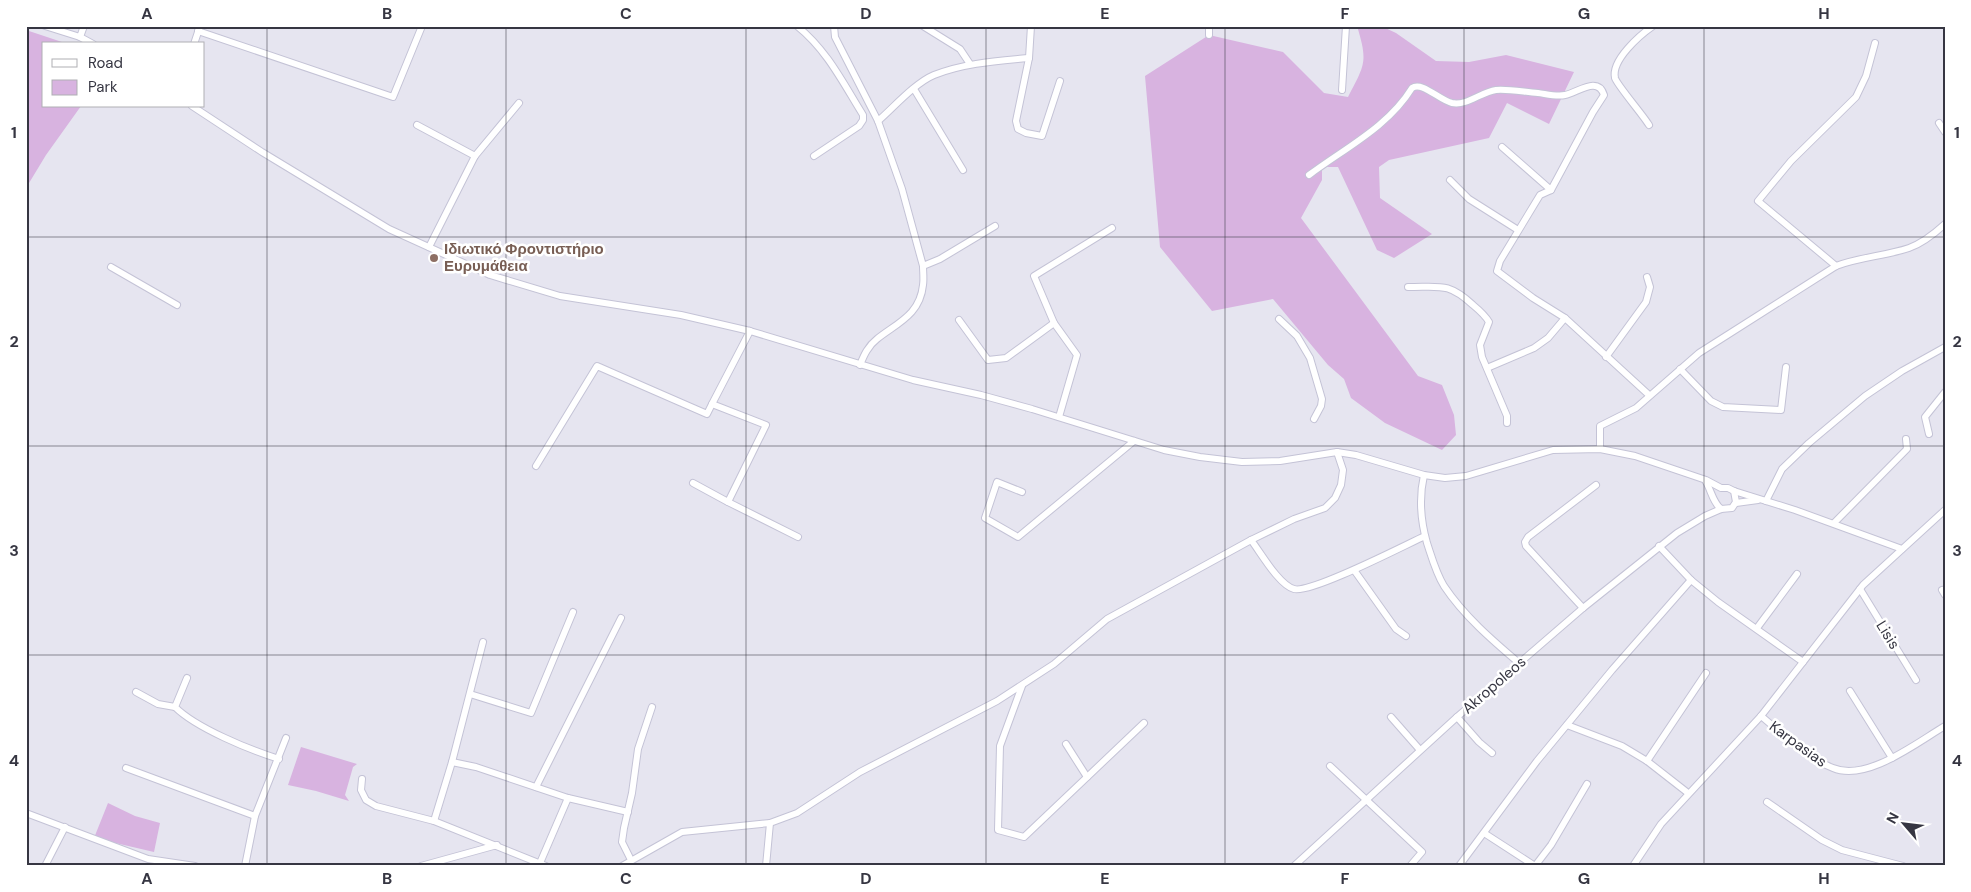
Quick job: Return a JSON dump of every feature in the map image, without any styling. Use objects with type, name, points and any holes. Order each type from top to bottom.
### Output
[{"type":"street","points":[[45,26],[80,37],[89,42]]},
{"type":"street","points":[[80,37],[84,26]]},
{"type":"street","points":[[195,42],[199,29],[394,97],[422,26]]},
{"type":"street","points":[[797,26],[815,42],[834,66],[863,120],[859,126],[814,156]]},
{"type":"street","points":[[834,26],[835,37],[878,121],[902,189],[923,266],[923,286],[919,303],[910,316],[876,340],[866,351],[860,365]]},
{"type":"street","points":[[923,26],[933,29],[960,49],[970,64]]},
{"type":"street","points":[[1031,26],[1029,58],[1016,121],[1018,129],[1026,133],[1042,136],[1060,81]]},
{"type":"street","points":[[1209,26],[1209,35]]},
{"type":"street","points":[[1342,90],[1346,26]]},
{"type":"street","points":[[1649,125],[1615,78],[1616,68],[1627,49],[1653,26]]},
{"type":"street","points":[[1836,266],[1758,202],[1791,160],[1856,97],[1866,76],[1875,43]]},
{"type":"street","points":[[878,121],[914,89],[933,76],[970,64],[1029,58]]},
{"type":"street","points":[[1309,175],[1354,145],[1393,114],[1416,85],[1421,85],[1437,97],[1452,103],[1461,104],[1494,90],[1564,96],[1590,86],[1598,86],[1604,95],[1551,190],[1540,195],[1500,261],[1497,271],[1533,298],[1565,318],[1606,358],[1649,395]]},
{"type":"street","points":[[914,89],[963,170]]},
{"type":"street","points":[[429,247],[476,156],[520,103]]},
{"type":"street","points":[[195,108],[262,152],[389,229],[490,275],[560,296],[681,315],[750,331],[913,380],[981,395],[1134,441],[1173,452],[1200,457],[1242,462],[1280,461],[1337,452],[1356,455],[1424,475],[1445,478],[1466,476],[1553,450],[1600,449],[1635,456],[1706,480],[1721,488],[1728,488],[1834,523],[1902,549]]},
{"type":"street","points":[[1939,123],[1945,132]]},
{"type":"street","points":[[416,125],[476,156]]},
{"type":"street","points":[[1502,148],[1551,190]]},
{"type":"street","points":[[1450,180],[1469,199],[1518,230]]},
{"type":"street","points":[[1600,449],[1600,426],[1636,408],[1699,353],[1836,266],[1852,260],[1908,248],[1923,242],[1945,224]]},
{"type":"street","points":[[923,266],[940,260],[995,226]]},
{"type":"street","points":[[1059,417],[1077,355],[1054,323],[1034,276],[1112,228]]},
{"type":"street","points":[[111,267],[177,305]]},
{"type":"street","points":[[1606,358],[1646,302],[1650,287],[1647,277]]},
{"type":"street","points":[[1408,287],[1452,288],[1486,316],[1489,322],[1480,345],[1482,357],[1507,416],[1507,423]]},
{"type":"street","points":[[1487,368],[1534,348],[1548,338],[1565,318]]},
{"type":"street","points":[[1279,319],[1297,336],[1310,358],[1322,399],[1321,406],[1314,418]]},
{"type":"street","points":[[959,320],[988,360],[1006,358],[1054,323]]},
{"type":"street","points":[[536,466],[597,366],[707,414],[750,331]]},
{"type":"street","points":[[1764,500],[1782,470],[1793,457],[1841,415],[1902,371],[1945,347]]},
{"type":"street","points":[[1680,368],[1711,401],[1723,407],[1781,410],[1786,368]]},
{"type":"street","points":[[1929,434],[1925,417],[1945,392]]},
{"type":"street","points":[[712,404],[766,425],[728,502]]},
{"type":"street","points":[[1834,523],[1907,449],[1906,439]]},
{"type":"street","points":[[1022,492],[997,482],[985,518],[1018,537],[1134,441]]},
{"type":"street","points":[[622,866],[682,832],[770,823],[796,813],[860,772],[1022,686],[1054,664],[1107,619],[1251,540],[1294,519],[1325,508],[1335,498],[1341,485],[1343,470],[1337,452]]},
{"type":"street","points":[[1424,475],[1422,485],[1422,526],[1434,563],[1447,590],[1480,629],[1519,663]]},
{"type":"street","points":[[1706,480],[1721,509]]},
{"type":"street","points":[[693,483],[798,537]]},
{"type":"street","points":[[1583,608],[1526,546],[1525,542],[1596,485]]},
{"type":"street","points":[[1705,516],[1721,488]]},
{"type":"street","points":[[1734,491],[1737,498],[1736,503]]},
{"type":"street","points":[[1705,516],[1721,509],[1728,509],[1736,503],[1764,500]]},
{"type":"street","points":[[1636,865],[1661,824],[1761,716],[1860,589],[1945,510]]},
{"type":"street","name":"Akropoleos","points":[[1294,866],[1365,799],[1583,608],[1660,546],[1705,516]]},
{"type":"street","points":[[1251,540],[1285,584],[1296,590],[1354,570],[1425,536]]},
{"type":"street","points":[[1660,546],[1691,580],[1718,602],[1804,662]]},
{"type":"street","points":[[1354,570],[1396,629],[1406,636]]},
{"type":"street","points":[[1757,628],[1797,574]]},
{"type":"street","points":[[1459,866],[1537,761],[1612,670],[1691,580]]},
{"type":"street","name":"Lisis","points":[[1860,589],[1916,680]]},
{"type":"street","points":[[470,694],[531,713],[573,612]]},
{"type":"street","points":[[536,787],[621,618]]},
{"type":"street","points":[[434,820],[452,762],[484,642]]},
{"type":"street","points":[[1647,761],[1706,673]]},
{"type":"street","points":[[175,707],[187,678]]},
{"type":"street","points":[[1022,686],[1000,746],[998,830],[1024,837],[1144,723]]},
{"type":"street","points":[[1850,690],[1892,758]]},
{"type":"street","points":[[136,692],[158,704],[175,707],[192,721],[260,753],[279,759]]},
{"type":"street","points":[[631,860],[622,842],[638,748],[652,707]]},
{"type":"street","name":"Karpasias","points":[[1761,716],[1818,761],[1835,769],[1850,772],[1882,764],[1944,728]]},
{"type":"street","points":[[1391,717],[1420,750]]},
{"type":"street","points":[[1457,717],[1492,754]]},
{"type":"street","points":[[1567,725],[1622,746],[1647,761],[1688,793]]},
{"type":"street","points":[[245,866],[255,816],[286,738]]},
{"type":"street","points":[[1066,744],[1087,777]]},
{"type":"street","points":[[452,762],[476,767],[568,798],[628,812]]},
{"type":"street","points":[[1330,766],[1422,852],[1410,866]]},
{"type":"street","points":[[126,768],[255,816]]},
{"type":"street","points":[[362,779],[361,790],[366,800],[376,806],[434,820],[543,864],[568,798]]},
{"type":"street","points":[[1484,833],[1535,866],[1587,784]]},
{"type":"street","points":[[1767,802],[1822,840],[1842,850],[1903,866]]},
{"type":"street","points":[[26,813],[148,859],[195,866]]},
{"type":"street","points":[[766,866],[770,823]]},
{"type":"street","points":[[46,866],[65,828]]},
{"type":"street","points":[[422,866],[496,845]]},
{"type":"green space","points":[[1357,26],[1381,26],[1396,33],[1436,61],[1469,62],[1506,55],[1574,72],[1549,124],[1507,103],[1489,138],[1389,160],[1379,167],[1380,198],[1432,234],[1394,258],[1377,250],[1338,167],[1322,167],[1322,180],[1301,218],[1418,376],[1442,385],[1454,415],[1456,435],[1442,450],[1385,423],[1351,398],[1344,379],[1328,365],[1273,299],[1212,311],[1160,247],[1145,76],[1209,35],[1283,52],[1324,93],[1348,97],[1363,63],[1363,48]]},
{"type":"green space","points":[[26,30],[62,42],[42,42],[42,108],[80,108],[46,155],[26,188]]},
{"type":"green space","points":[[301,747],[357,764],[353,767],[345,795],[349,801],[288,785]]},
{"type":"green space","points":[[108,803],[135,816],[160,823],[154,852],[94,838]]},
{"type":"place","name":"Ιδιωτικό Φροντιστήριο Ευρυμάθεια","points":[[434,258]]}]
